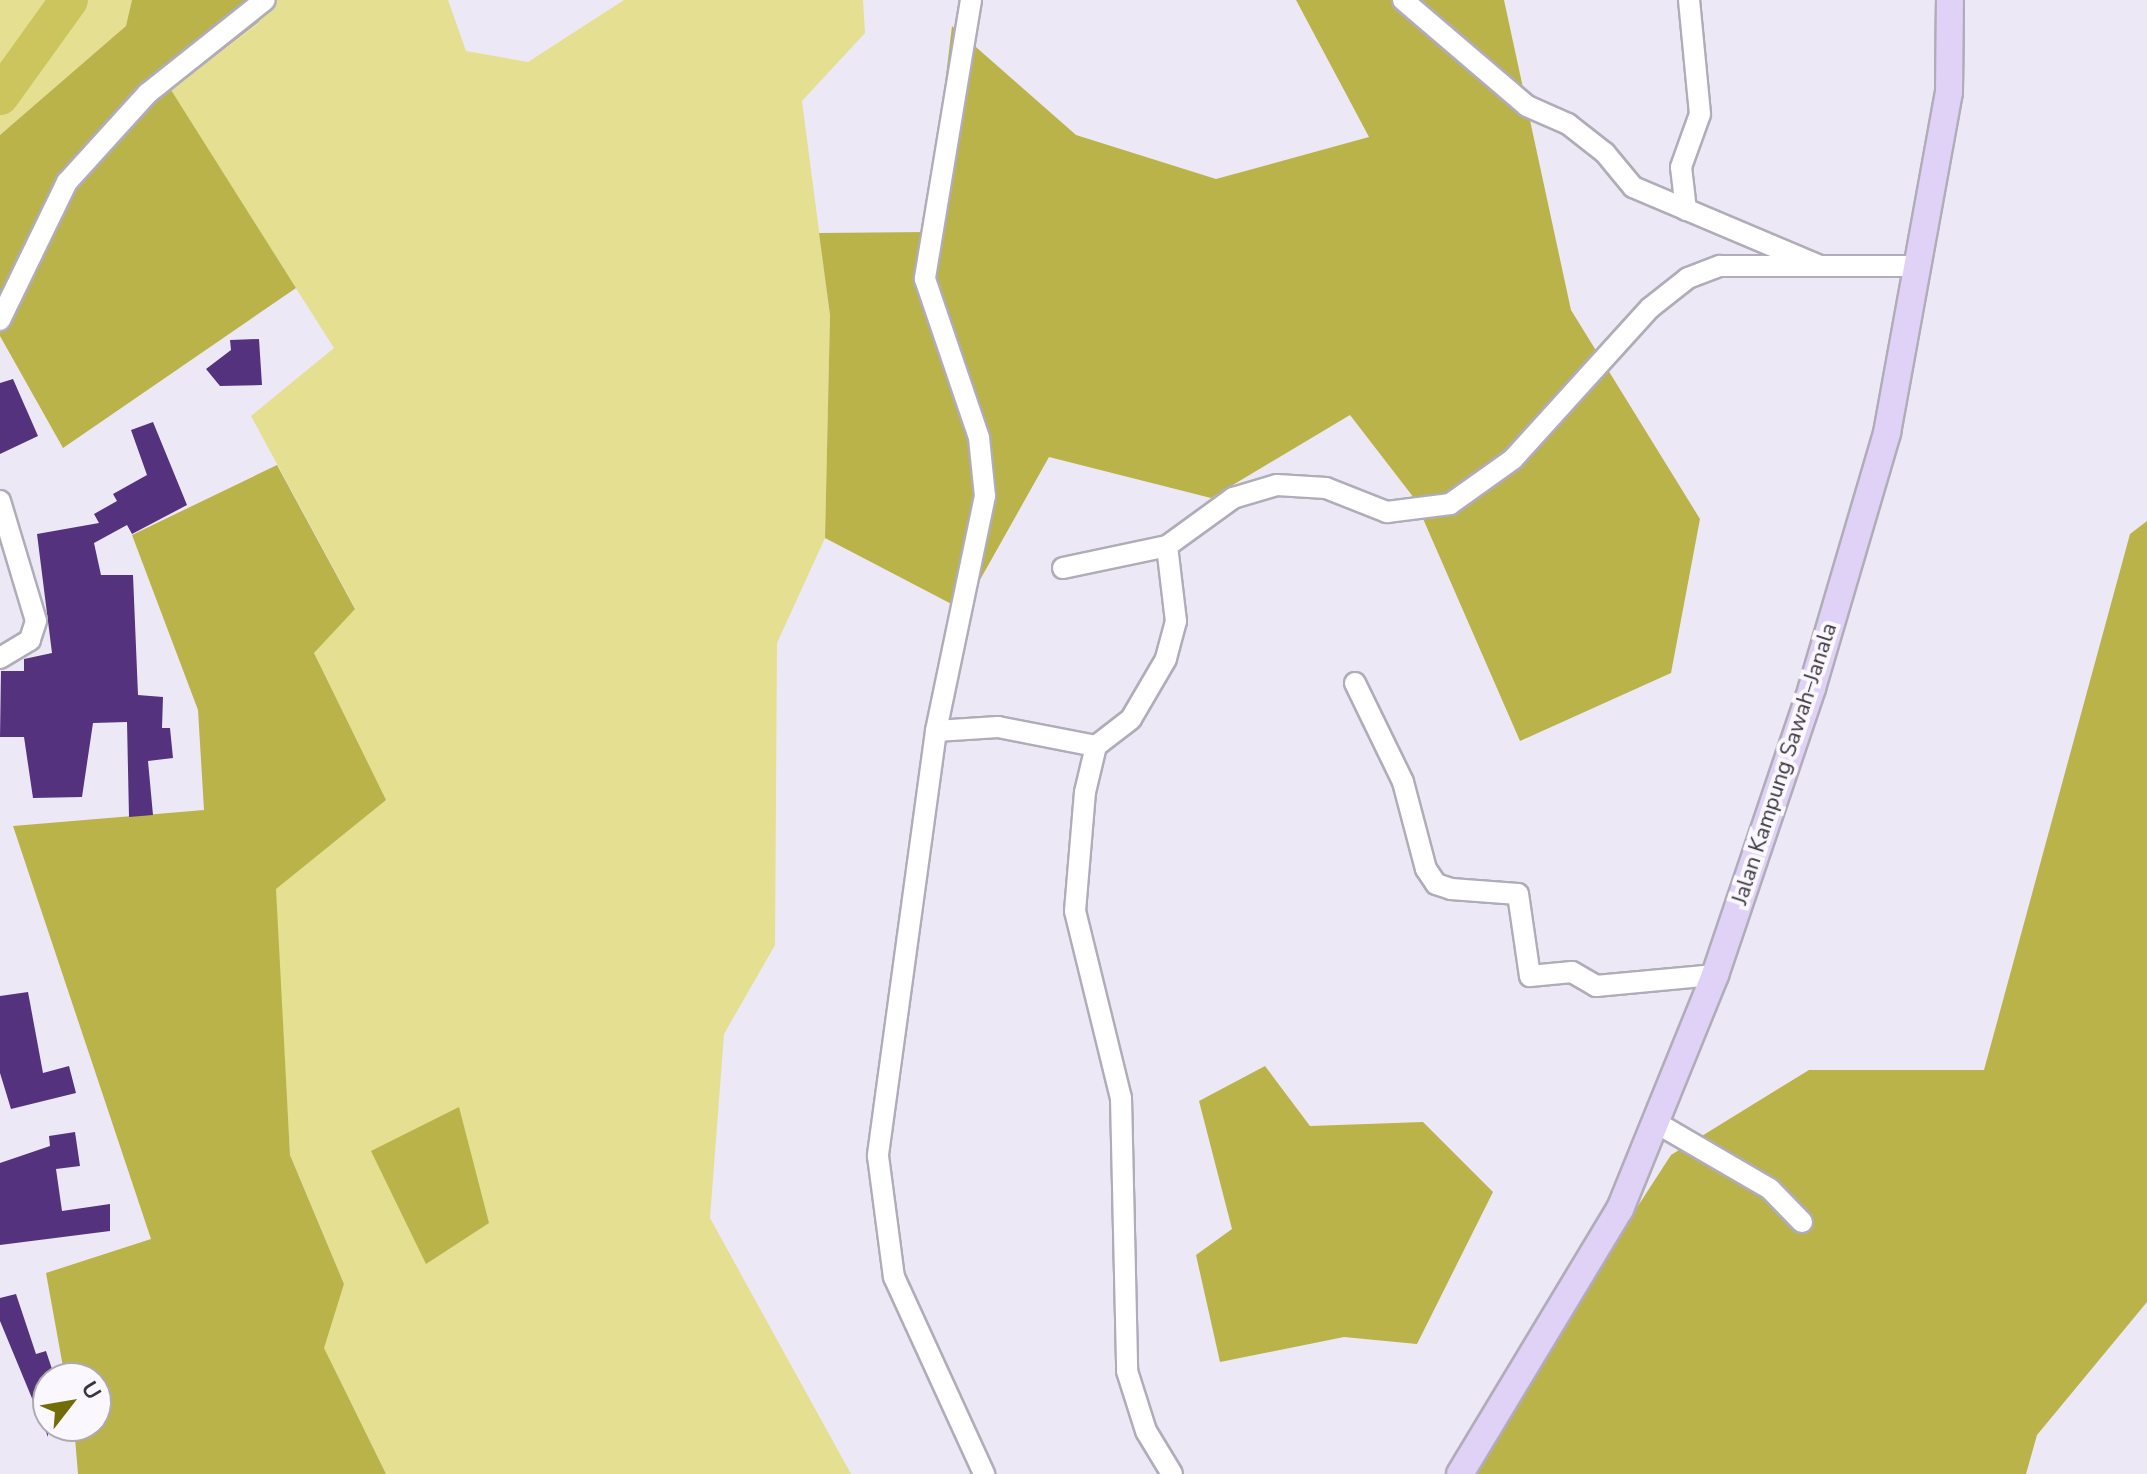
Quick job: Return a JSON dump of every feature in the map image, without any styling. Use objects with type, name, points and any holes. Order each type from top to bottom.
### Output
[{"type":"main road","name":"Jalan Kampung Sawah–Janala","points":[[1460,1474],[1573,1294],[1655,1122],[1715,975],[1887,433],[1949,92],[1950,0]]},
{"type":"street","points":[[0,320],[67,182],[148,93],[265,0]]},
{"type":"street","points":[[971,0],[925,279],[979,438],[985,496],[936,731],[878,1156],[894,1277],[984,1474]]},
{"type":"street","points":[[1403,0],[1527,106],[1568,124],[1605,153],[1633,187],[1819,266]]},
{"type":"street","points":[[1686,210],[1681,167],[1700,114],[1689,0]]},
{"type":"street","points":[[1063,568],[1167,546],[1233,498],[1277,485],[1326,488],[1387,512],[1419,513],[1450,504],[1513,459],[1650,308],[1688,278],[1720,266],[1917,266]]},
{"type":"street","points":[[0,501],[36,621],[30,640],[0,658]]},
{"type":"street","points":[[1167,546],[1176,621],[1166,659],[1131,719],[1096,746],[1085,792],[1075,911],[1121,1098],[1127,1371],[1146,1431],[1172,1474]]},
{"type":"street","points":[[1355,683],[1403,782],[1426,869],[1451,889],[1518,894],[1530,976],[1572,972],[1596,986],[1715,975]]},
{"type":"street","points":[[936,731],[998,727],[1096,746]]},
{"type":"street","points":[[1655,1122],[1770,1189],[1802,1222]]},
{"type":"shaded area","points":[[0,0],[132,0],[127,26],[0,135]]},
{"type":"shaded area","points":[[132,0],[248,0],[259,22],[171,90],[296,288],[63,448],[0,336],[0,135],[126,26]]},
{"type":"shaded area","points":[[248,0],[448,0],[466,51],[528,62],[624,0],[863,0],[865,33],[802,101],[830,315],[825,538],[777,643],[775,945],[724,1034],[710,1218],[851,1474],[386,1474],[323,1348],[344,1284],[290,1155],[275,889],[385,800],[314,653],[355,608],[251,416],[334,348],[170,90],[259,23]]},
{"type":"shaded area","points":[[1296,0],[1504,0],[1571,310],[1700,519],[1671,673],[1520,741],[1414,498],[1350,415],[1211,498],[1049,457],[963,610],[825,538],[830,315],[819,233],[927,232],[952,26],[1076,135],[1216,179],[1369,137]]},
{"type":"shaded area","points":[[277,465],[355,609],[314,653],[386,800],[276,889],[290,1155],[344,1284],[324,1348],[386,1474],[78,1474],[75,1442],[112,1442],[112,1362],[62,1362],[46,1273],[151,1239],[13,826],[204,810],[198,710],[132,535]]},
{"type":"shaded area","points":[[2147,521],[2147,1302],[2037,1435],[2026,1474],[1464,1474],[1671,1155],[1809,1070],[1984,1070],[2130,534]]},
{"type":"shaded area","points":[[1265,1066],[1310,1126],[1423,1122],[1493,1192],[1417,1344],[1344,1337],[1220,1362],[1196,1255],[1232,1229],[1199,1101]]},
{"type":"shaded area","points":[[459,1107],[489,1223],[426,1264],[371,1151]]},
{"type":"building","points":[[259,339],[262,385],[220,386],[206,369],[231,350],[230,340]]},
{"type":"building","points":[[13,379],[38,436],[0,454],[0,383]]},
{"type":"building","points":[[153,422],[187,505],[132,534],[127,525],[94,543],[101,575],[133,575],[138,695],[163,697],[162,728],[170,728],[173,758],[148,761],[153,815],[129,817],[127,722],[93,723],[82,797],[33,798],[24,737],[0,737],[1,671],[24,671],[24,659],[52,653],[37,534],[99,523],[94,514],[117,501],[113,494],[147,475],[131,430]]},
{"type":"building","points":[[28,992],[43,1073],[69,1066],[76,1093],[11,1109],[0,1073],[0,996]]},
{"type":"building","points":[[75,1132],[80,1166],[56,1169],[62,1211],[110,1204],[110,1231],[0,1245],[0,1163],[50,1146],[49,1136]]},
{"type":"building","points":[[16,1294],[36,1354],[46,1351],[50,1362],[32,1362],[32,1398],[0,1321],[0,1298]]},
{"type":"waterway","points":[[0,96],[69,0]]}]
